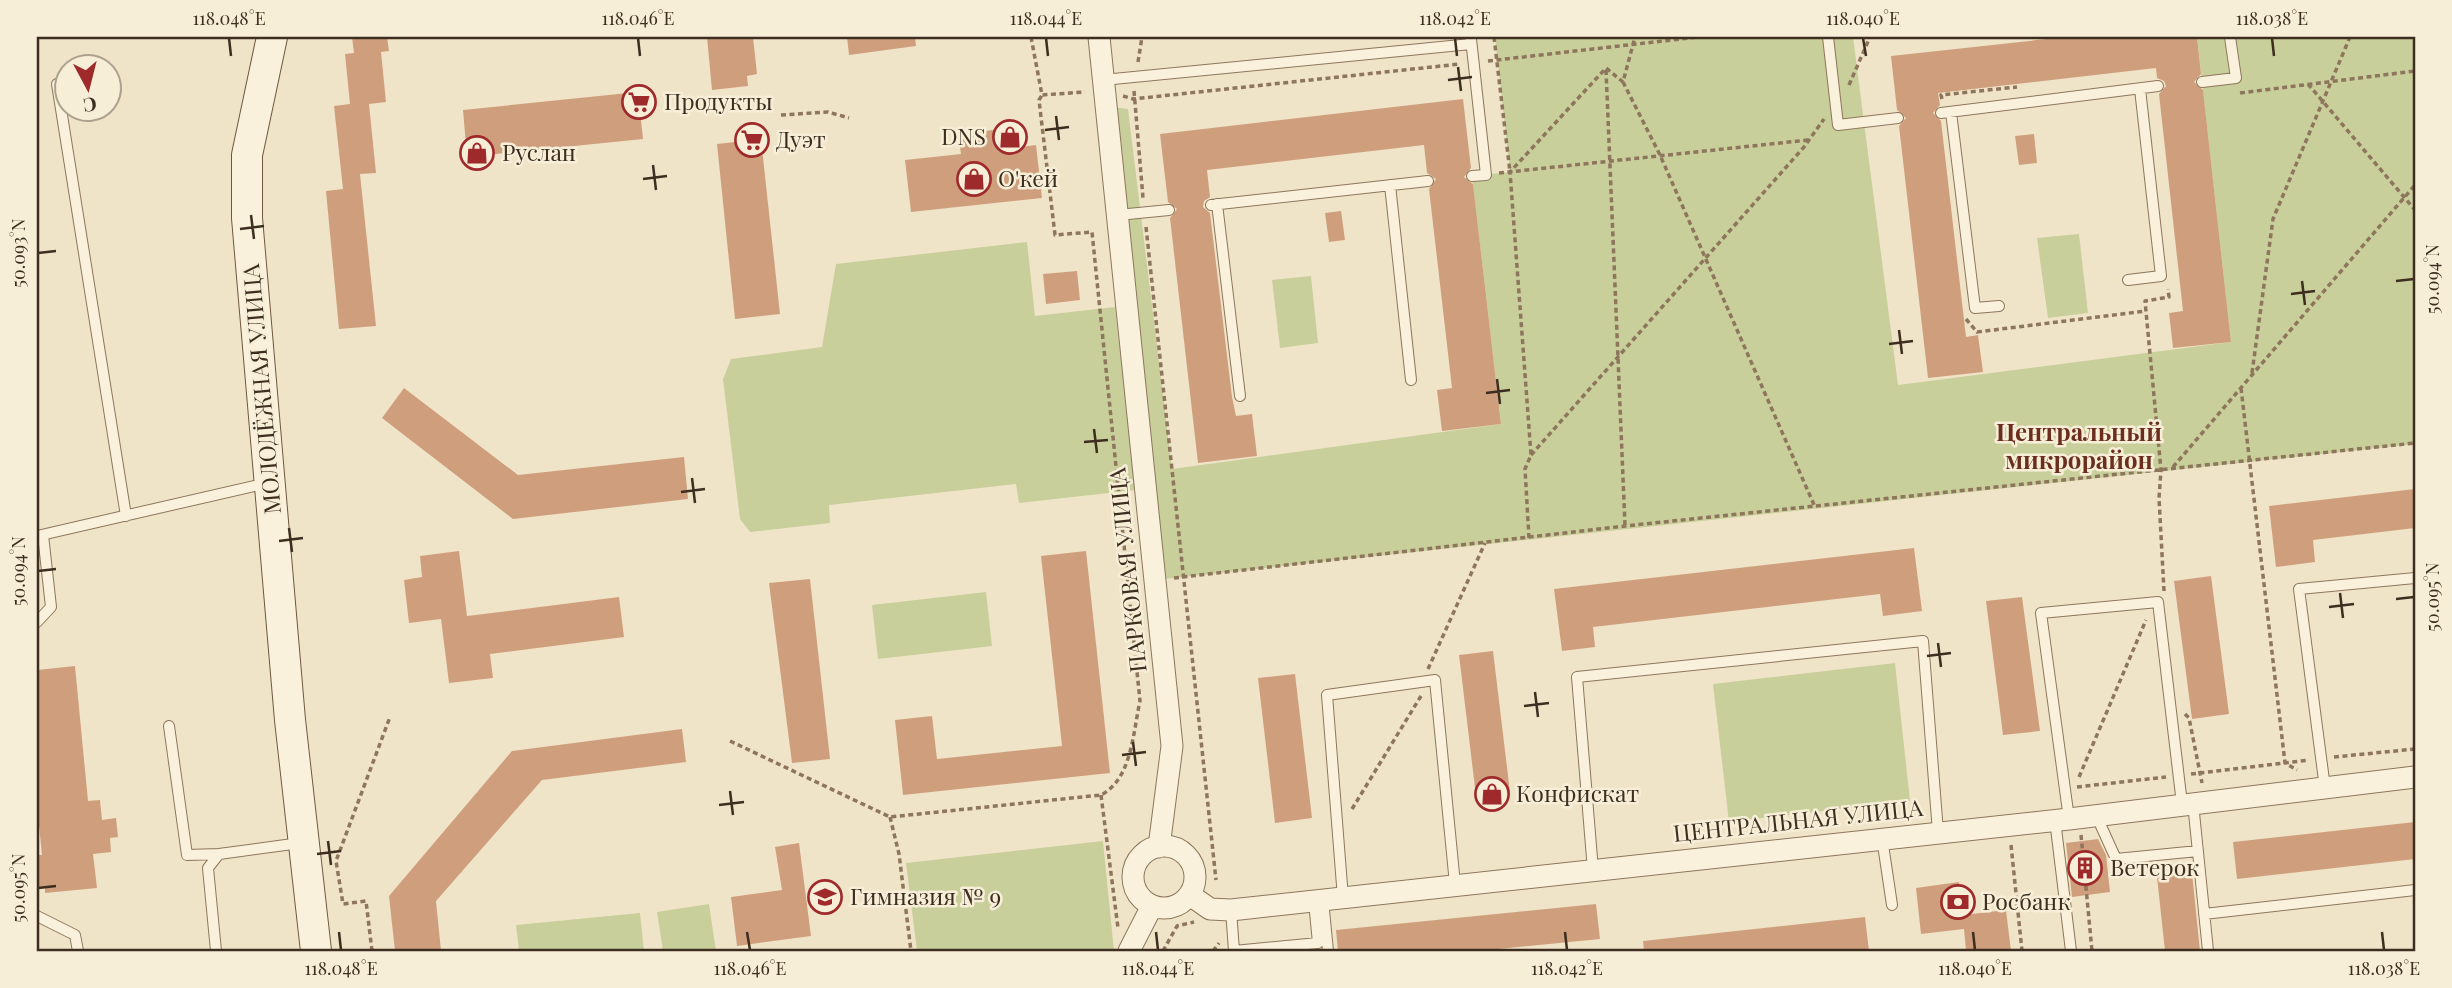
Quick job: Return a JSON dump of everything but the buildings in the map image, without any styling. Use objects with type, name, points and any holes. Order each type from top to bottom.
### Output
[{"type":"street","name":"МОЛОДЁЖНАЯ УЛИЦА","points":[[272,37],[247,155],[247,218],[269,482],[316,951]]},
{"type":"street","name":"ПАРКОВАЯ УЛИЦА","points":[[1099,37],[1172,746],[1159,847]]},
{"type":"street","name":"ЦЕНТРАЛЬНАЯ УЛИЦА","points":[[1190,895],[1210,909],[1231,910],[1938,832],[2062,820],[2100,820],[2188,803],[2415,777]]},
{"type":"street","points":[[1159,847],[1179,850],[1191,862],[1195,879],[1190,895],[1173,907],[1152,906],[1142,899],[1133,878],[1141,856],[1159,847]]},
{"type":"street","points":[[1124,945],[1152,906]]},
{"type":"lane","points":[[1828,37],[1838,125],[1898,118]]},
{"type":"lane","points":[[2202,82],[2236,78],[2230,37]]},
{"type":"lane","points":[[1103,85],[1471,40],[1486,174],[1472,176]]},
{"type":"lane","points":[[1999,306],[1975,308],[1945,113],[2158,86]]},
{"type":"lane","points":[[2128,280],[2161,276],[2140,89]]},
{"type":"lane","points":[[63,122],[126,516]]},
{"type":"lane","points":[[1240,396],[1214,204],[1428,181]]},
{"type":"lane","points":[[1390,185],[1411,380]]},
{"type":"lane","points":[[1118,215],[1169,210]]},
{"type":"lane","points":[[37,622],[51,607],[40,536],[269,482]]},
{"type":"lane","points":[[2325,788],[2319,759],[2299,589],[2415,578]]},
{"type":"lane","points":[[2071,951],[2062,820],[2041,613],[2161,597],[2179,775],[2198,852],[2208,951]]},
{"type":"lane","points":[[1593,870],[1577,677],[1923,641],[1938,832]]},
{"type":"lane","points":[[1328,951],[1327,695],[1435,680],[1455,884]]},
{"type":"lane","points":[[169,726],[187,855],[219,854],[304,842]]},
{"type":"lane","points":[[2100,820],[2116,859],[2198,852]]},
{"type":"lane","points":[[1882,838],[1892,905]]},
{"type":"lane","points":[[216,951],[208,868],[219,854]]},
{"type":"lane","points":[[2204,914],[2415,890]]},
{"type":"lane","points":[[1231,910],[1234,951],[1318,943],[1326,900]]},
{"type":"lane","points":[[37,916],[75,935],[78,951]]},
{"type":"path","points":[[730,741],[890,817],[1101,795],[1114,788],[1127,762],[1140,701],[1092,232],[1055,235],[1039,100],[1042,96],[1031,37]]},
{"type":"path","points":[[1494,37],[1510,172],[1531,455]]},
{"type":"path","points":[[1623,82],[1635,37]]},
{"type":"path","points":[[1482,61],[1698,37]]},
{"type":"path","points":[[1530,538],[1525,469],[1531,455],[1809,139],[1846,90],[1870,37]]},
{"type":"path","points":[[2252,375],[2273,219],[2350,37]]},
{"type":"path","points":[[1042,96],[1103,85],[1133,99],[1468,63]]},
{"type":"path","points":[[1510,172],[1606,68]]},
{"type":"path","points":[[1606,68],[1623,82],[1660,155],[1703,258],[1815,507]]},
{"type":"path","points":[[1606,68],[1625,526]]},
{"type":"path","points":[[2236,78],[2237,93],[2415,71]]},
{"type":"path","points":[[2308,85],[2415,210]]},
{"type":"path","points":[[1945,113],[1941,95],[2023,86]]},
{"type":"path","points":[[1133,99],[1216,880]]},
{"type":"path","points":[[781,116],[828,112],[849,118]]},
{"type":"path","points":[[1486,174],[1809,139]]},
{"type":"path","points":[[2171,469],[2415,185]]},
{"type":"path","points":[[2161,470],[2145,301],[2169,298],[2168,284]]},
{"type":"path","points":[[1965,308],[1967,321],[1977,331],[2146,312]]},
{"type":"path","points":[[2241,388],[2285,763]]},
{"type":"path","points":[[1155,580],[1625,526],[2415,443]]},
{"type":"path","points":[[1348,815],[1420,697],[1430,659],[1485,543]]},
{"type":"path","points":[[2161,597],[2145,622],[2074,788],[2415,749]]},
{"type":"path","points":[[372,951],[366,901],[343,904],[336,861],[390,717]]},
{"type":"path","points":[[2285,763],[2325,788]]},
{"type":"path","points":[[1101,795],[1124,945]]},
{"type":"path","points":[[890,817],[899,854],[911,951]]},
{"type":"path","points":[[2092,951],[2080,828],[2100,820]]},
{"type":"path","points":[[2008,825],[2022,951]]},
{"type":"path","points":[[1163,951],[1177,926],[1200,921]]},
{"type":"path","points":[[1213,951],[1220,941]]},
{"type":"green space","points":[[1495,37],[1853,37],[1898,385],[2231,342],[2197,37],[2415,37],[2415,444],[1155,580],[1104,106],[1128,109],[1172,469],[1501,424],[1472,176],[1510,172]]},
{"type":"green space","points":[[2079,234],[2088,313],[2048,318],[2037,238]]},
{"type":"green space","points":[[1027,242],[1035,316],[1115,307],[1136,490],[1019,503],[1016,484],[829,505],[830,523],[750,532],[740,519],[723,379],[731,359],[822,347],[836,264]]},
{"type":"green space","points":[[1311,276],[1318,343],[1280,348],[1272,280]]},
{"type":"green space","points":[[986,592],[992,646],[878,659],[872,605]]},
{"type":"green space","points":[[1895,663],[1910,801],[1729,822],[1713,684]]},
{"type":"green space","points":[[1103,841],[1114,951],[917,951],[906,863]]},
{"type":"green space","points":[[709,904],[716,951],[663,951],[657,912]]},
{"type":"green space","points":[[640,913],[644,951],[519,951],[516,925]]},
{"type":"place","name":"Продукты","points":[[639,102]]},
{"type":"place","name":"DNS","points":[[1010,137]]},
{"type":"place","name":"Дуэт","points":[[752,140]]},
{"type":"place","name":"Руслан","points":[[477,153]]},
{"type":"place","name":"О'кей","points":[[974,179]]},
{"type":"place","name":"Конфискат","points":[[1492,794]]},
{"type":"place","name":"Ветерок","points":[[2085,868]]},
{"type":"place","name":"Гимназия № 9","points":[[825,897]]},
{"type":"place","name":"Росбанк","points":[[1958,902]]},
{"type":"district","name":"Центральный микрорайон","points":[[2079,447]]}]
